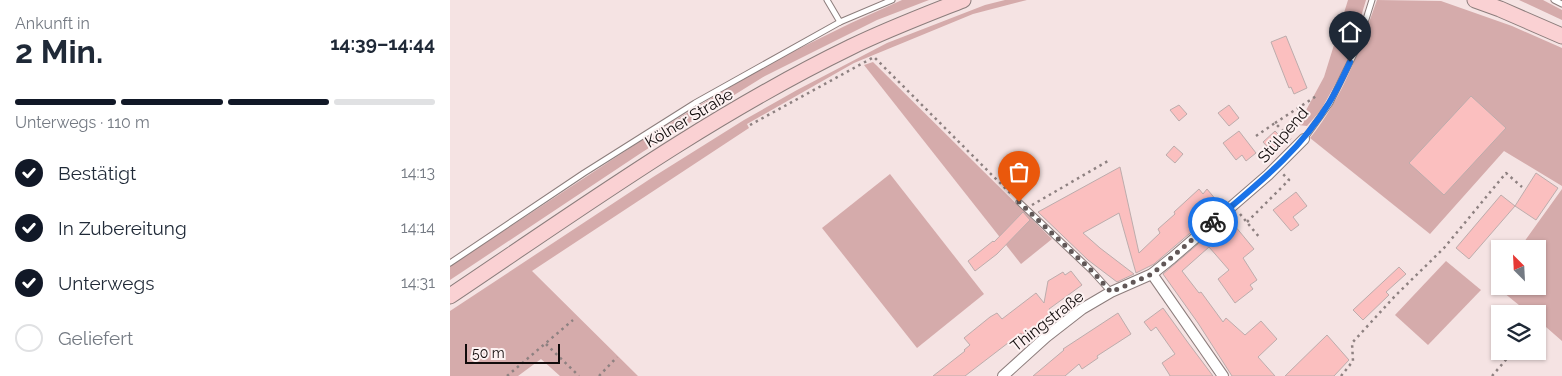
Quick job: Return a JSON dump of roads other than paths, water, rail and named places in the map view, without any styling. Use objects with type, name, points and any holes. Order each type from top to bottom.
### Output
[{"type":"main road","name":"Kölner Straße","points":[[450,296],[653,159],[715,121],[783,82],[851,47],[886,30],[963,0]]},
{"type":"main road","points":[[1475,0],[1562,36]]},
{"type":"street","name":"Stülpend","points":[[1152,274],[1277,166],[1300,142]]},
{"type":"street","name":"Thingstraße","points":[[1003,376],[1046,337],[1082,309],[1111,292],[1152,274]]},
{"type":"street","points":[[1152,274],[1223,376]]},
{"type":"lane","points":[[827,0],[840,22]]},
{"type":"lane","points":[[450,263],[584,173],[695,103],[840,22],[892,0]]},
{"type":"lane","name":"Stülpend","points":[[1300,142],[1330,103],[1357,48],[1372,0]]},
{"type":"lane","points":[[1554,0],[1562,4]]},
{"type":"lane","name":"Thingstraße","points":[[1019,202],[1092,271],[1111,292]]}]
